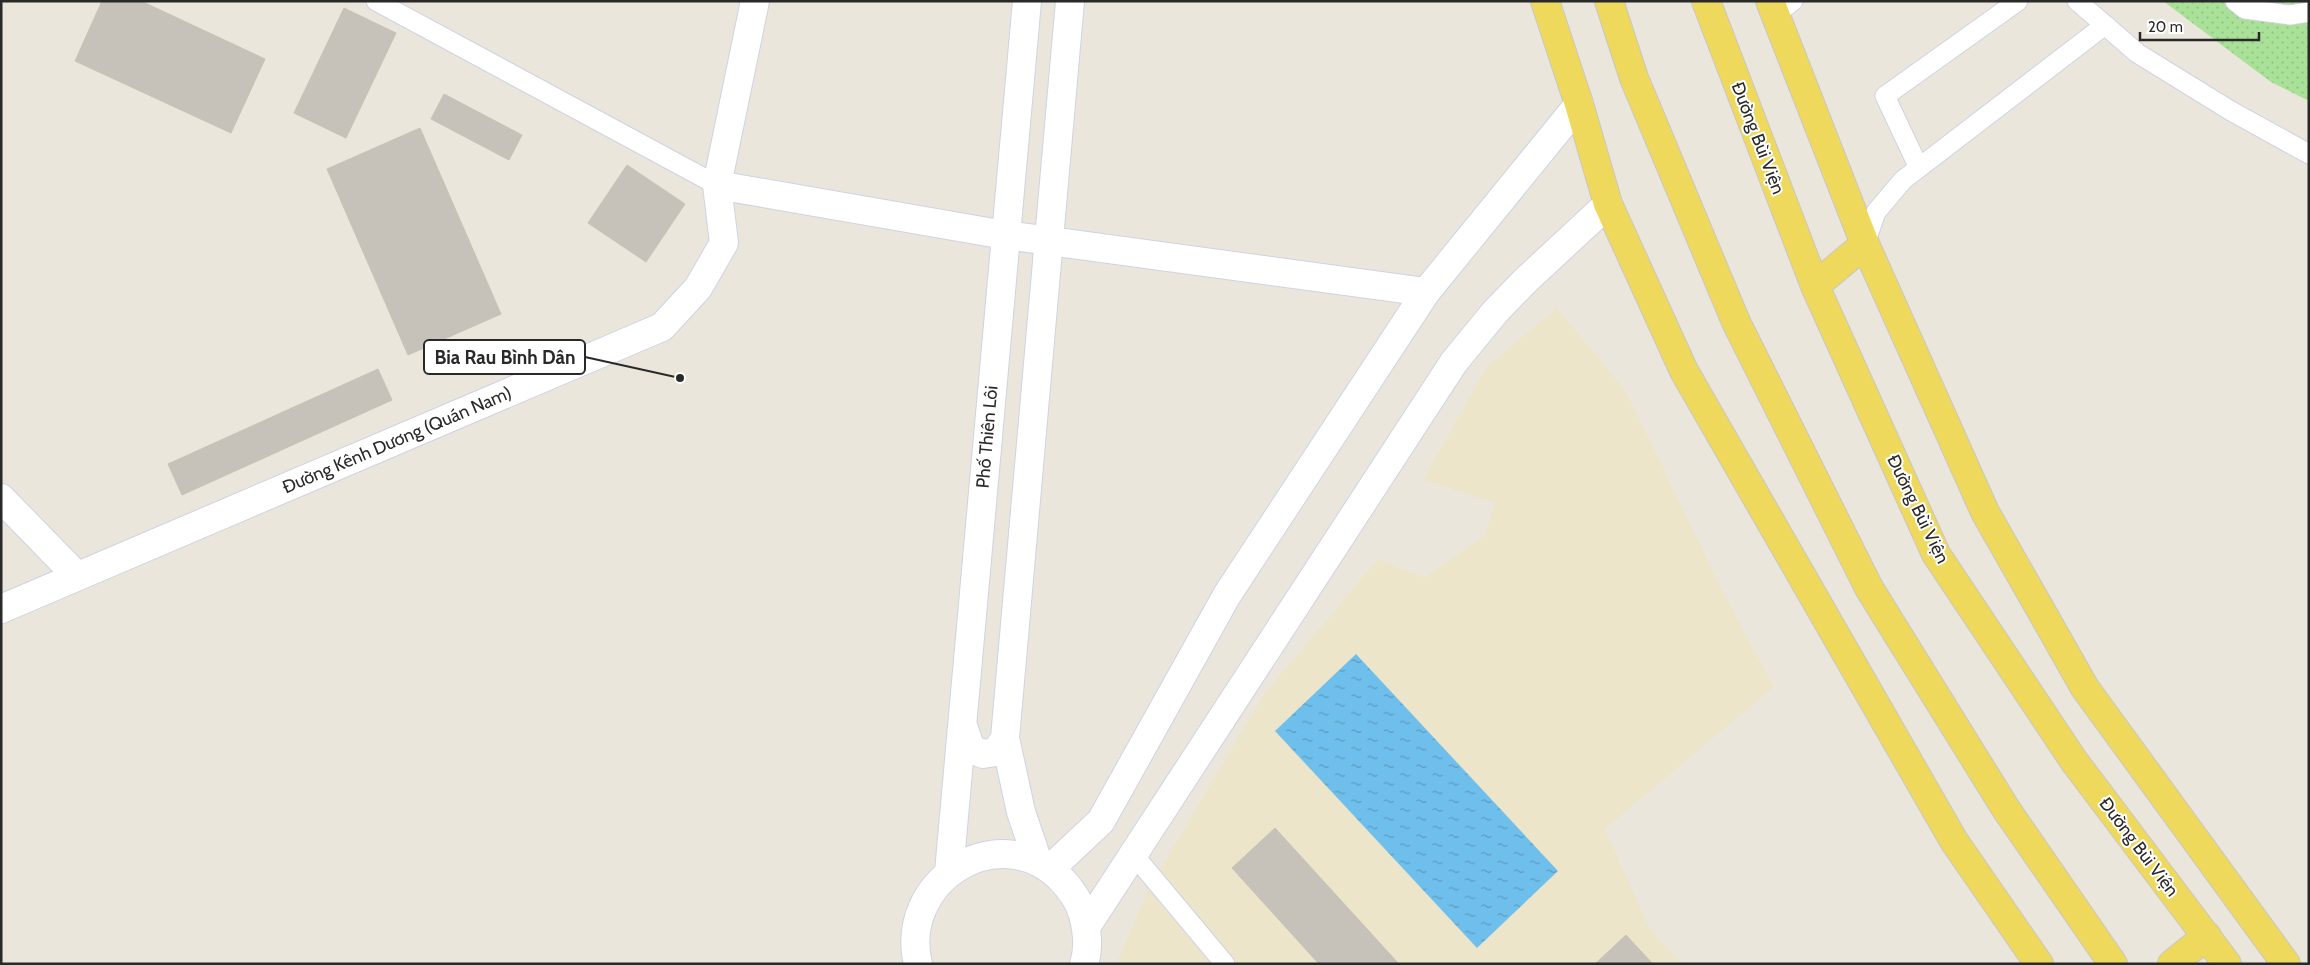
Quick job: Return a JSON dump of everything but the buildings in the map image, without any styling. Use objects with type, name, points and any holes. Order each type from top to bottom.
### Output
[{"type":"main road","points":[[1545,1],[1579,104],[1608,204],[1684,371],[1954,841],[2039,964]]},
{"type":"main road","points":[[1609,1],[1634,78],[1736,322],[1869,588],[2006,809],[2113,964]]},
{"type":"main road","name":"Đường Bùi Viện","points":[[1706,1],[1815,286],[1936,554],[2074,761],[2227,964]]},
{"type":"main road","points":[[1779,6],[1866,244],[1985,512],[2085,688],[2286,964]]},
{"type":"main road","points":[[1815,286],[1866,244]]},
{"type":"main road","points":[[2172,964],[2207,936]]},
{"type":"street","name":"Đường Kênh Dương (Quán Nam)","points":[[1,609],[662,327],[698,288],[724,243],[717,185],[755,1]]},
{"type":"street","name":"Phố Thiên Lôi","points":[[949,872],[1027,1]]},
{"type":"street","points":[[1044,866],[1021,812],[1005,738],[1070,1]]},
{"type":"street","points":[[1044,866],[1102,821],[1227,595],[1426,292],[1579,104]]},
{"type":"street","points":[[717,185],[1005,235],[1426,292]]},
{"type":"street","points":[[1086,927],[1454,362],[1495,312],[1519,287],[1608,204]]},
{"type":"street","points":[[1,498],[77,576]]},
{"type":"street","points":[[963,726],[971,750],[983,754],[996,752],[1005,738]]},
{"type":"street","points":[[918,964],[915,937],[920,912],[931,890],[949,872],[969,860],[992,855],[1016,855],[1044,866],[1067,885],[1080,904],[1086,927],[1086,957],[1084,964]]},
{"type":"lane","points":[[376,1],[717,185]]},
{"type":"lane","points":[[1919,168],[1885,96],[2018,1]]},
{"type":"lane","points":[[2077,1],[2137,53],[2230,111],[2309,154]]},
{"type":"lane","points":[[2235,1],[2245,9],[2290,15],[2309,12]]},
{"type":"lane","points":[[1866,244],[1876,212],[1903,180],[2105,25]]},
{"type":"lane","points":[[1132,854],[1225,964]]},
{"type":"shaded area","points":[[1557,308],[1626,391],[1722,590],[1774,687],[1605,829],[1650,929],[1684,964],[1116,964],[1149,888],[1264,694],[1378,559],[1424,578],[1485,535],[1495,503],[1423,480],[1487,366]]},
{"type":"green space","points":[[2163,1],[2309,1],[2309,101],[2271,82]]},
{"type":"water","points":[[1356,654],[1558,871],[1477,948],[1275,731]]},
{"type":"place","name":"Bia Rau Bình Dân","points":[[680,378]]}]
